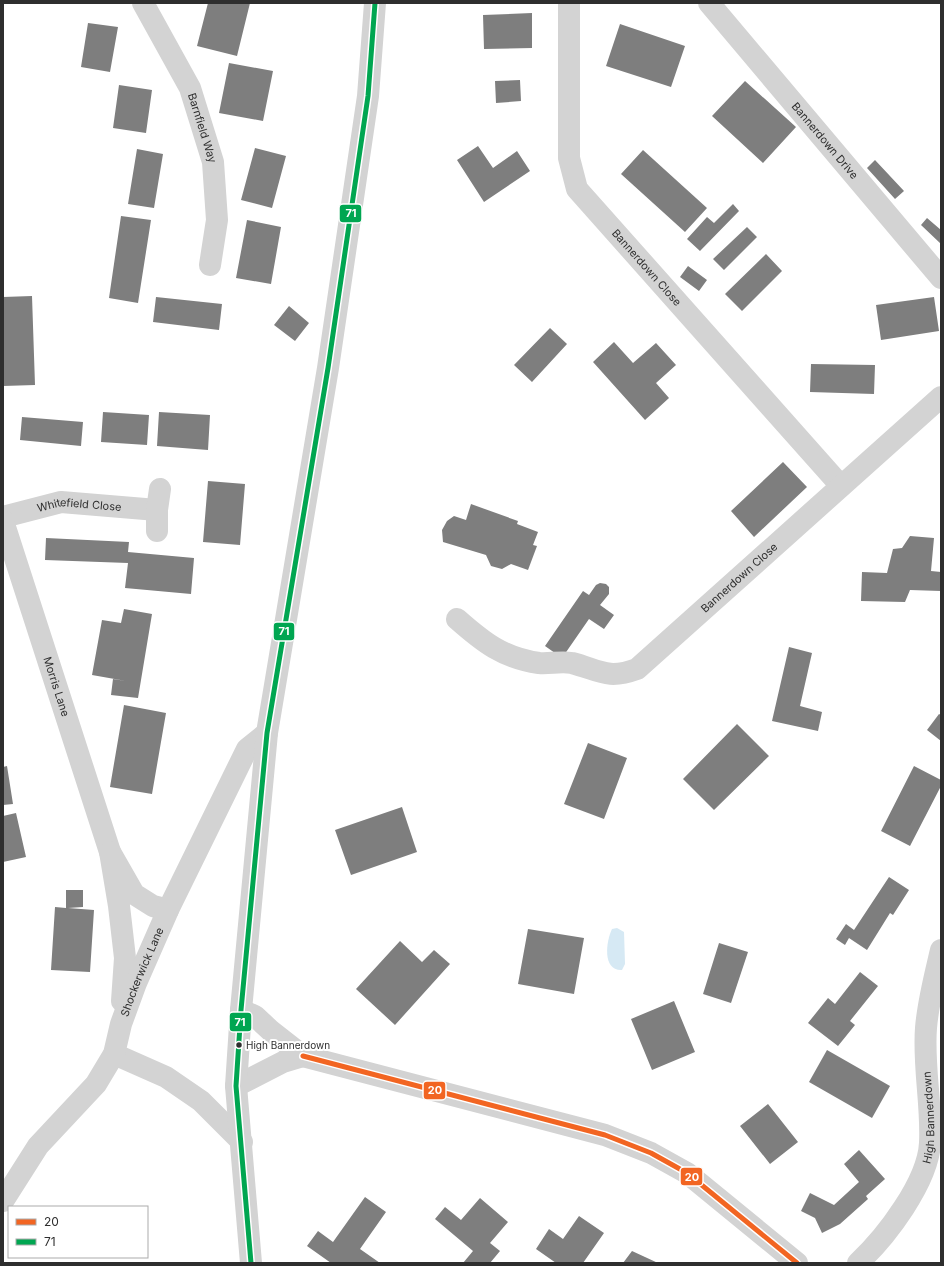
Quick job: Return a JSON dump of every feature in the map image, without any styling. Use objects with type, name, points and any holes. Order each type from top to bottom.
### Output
[{"type":"street","name":"Barnfield Way","points":[[142,3],[190,88],[213,162],[217,220],[210,265]]},
{"type":"street","points":[[251,1263],[242,1142],[236,1086],[241,1010],[267,733],[328,368],[367,104],[375,3]]},
{"type":"street","name":"Bannerdown Close","points":[[569,3],[569,158],[577,188],[841,486]]},
{"type":"street","name":"Bannerdown Drive","points":[[708,3],[941,278]]},
{"type":"street","name":"Bannerdown Close","points":[[457,619],[484,643],[511,657],[539,663],[571,663],[603,673],[622,675],[637,669],[941,397]]},
{"type":"street","name":"Whitefield Close","points":[[3,517],[61,502],[158,510]]},
{"type":"street","name":"Morris Lane","points":[[3,521],[110,852],[119,906],[125,958],[121,1024]]},
{"type":"street","name":"Shockerwick Lane","points":[[3,1201],[38,1146],[96,1084],[114,1054],[121,1024],[136,983],[168,910],[248,750],[267,733]]},
{"type":"street","name":"Morris Lane","points":[[110,852],[134,894],[152,906],[168,910]]},
{"type":"street","name":"High Bannerdown","points":[[858,1263],[867,1255],[908,1202],[927,1165],[930,1143],[926,1028],[941,950]]},
{"type":"street","points":[[241,1010],[255,1016],[270,1031],[303,1056],[605,1135],[651,1153],[687,1173],[797,1263]]},
{"type":"street","points":[[114,1054],[166,1077],[202,1101],[242,1142]]},
{"type":"street","points":[[236,1086],[283,1062],[303,1056]]},
{"type":"water","points":[[617,928],[624,932],[625,964],[622,970],[611,966],[608,961],[607,954],[610,934],[612,929]]},
{"type":"building","points":[[208,3],[250,3],[237,56],[197,46]]},
{"type":"building","points":[[532,13],[532,48],[484,49],[483,15]]},
{"type":"building","points":[[88,23],[118,27],[110,72],[81,67]]},
{"type":"building","points":[[620,24],[685,46],[671,87],[606,66]]},
{"type":"building","points":[[229,63],[273,71],[263,121],[219,113]]},
{"type":"building","points":[[520,80],[521,101],[496,103],[495,81]]},
{"type":"building","points":[[745,81],[796,127],[763,163],[712,116]]},
{"type":"building","points":[[119,85],[152,90],[146,133],[113,128]]},
{"type":"building","points":[[478,146],[493,168],[517,151],[530,171],[484,202],[457,160]]},
{"type":"building","points":[[255,148],[286,156],[272,208],[241,200]]},
{"type":"building","points":[[137,149],[163,154],[154,208],[128,204]]},
{"type":"building","points":[[643,150],[707,208],[685,232],[621,174]]},
{"type":"building","points":[[875,160],[904,191],[895,199],[867,168]]},
{"type":"building","points":[[733,204],[739,211],[700,251],[687,239],[707,217],[714,223]]},
{"type":"building","points":[[121,216],[151,220],[138,303],[109,298]]},
{"type":"building","points":[[927,218],[941,230],[941,244],[921,225]]},
{"type":"building","points":[[247,220],[281,227],[271,284],[236,278]]},
{"type":"building","points":[[747,227],[757,237],[724,270],[713,259]]},
{"type":"building","points":[[766,254],[782,271],[742,311],[725,294]]},
{"type":"building","points":[[688,266],[707,280],[699,291],[680,277]]},
{"type":"building","points":[[32,296],[35,385],[3,386],[3,297]]},
{"type":"building","points":[[156,297],[222,304],[219,330],[153,322]]},
{"type":"building","points":[[934,297],[939,331],[881,340],[876,305]]},
{"type":"building","points":[[289,306],[309,323],[295,341],[274,325]]},
{"type":"building","points":[[550,328],[567,344],[532,382],[514,365]]},
{"type":"building","points":[[614,342],[633,363],[656,343],[676,365],[656,383],[669,398],[645,420],[593,362]]},
{"type":"building","points":[[811,364],[875,365],[874,394],[810,392]]},
{"type":"building","points":[[103,412],[149,415],[147,445],[101,442]]},
{"type":"building","points":[[159,412],[210,415],[208,450],[157,446]]},
{"type":"building","points":[[22,417],[83,422],[81,446],[20,440]]},
{"type":"building","points":[[783,462],[807,487],[754,537],[731,511]]},
{"type":"building","points":[[208,481],[245,484],[240,545],[203,542]]},
{"type":"building","points":[[471,504],[518,521],[517,524],[538,532],[533,545],[537,546],[528,570],[511,564],[502,569],[491,566],[486,555],[443,542],[442,530],[447,521],[454,516],[466,520]]},
{"type":"building","points":[[910,536],[934,538],[931,571],[941,572],[941,591],[910,590],[905,602],[861,601],[862,572],[887,573],[893,549],[902,548]]},
{"type":"building","points":[[46,538],[129,542],[128,552],[194,558],[191,594],[125,588],[128,563],[45,560]]},
{"type":"building","points":[[600,583],[606,584],[609,587],[609,594],[600,605],[614,615],[604,629],[589,619],[562,658],[545,646],[583,591],[589,595],[596,585]]},
{"type":"building","points":[[124,609],[152,614],[138,698],[111,695],[113,679],[126,681],[92,675],[102,620],[121,623]]},
{"type":"building","points":[[789,647],[812,653],[800,706],[822,712],[818,731],[772,721]]},
{"type":"building","points":[[124,705],[166,713],[152,794],[110,787]]},
{"type":"building","points":[[939,714],[941,715],[941,741],[927,730]]},
{"type":"building","points":[[737,724],[769,756],[714,810],[683,779]]},
{"type":"building","points":[[588,743],[627,758],[604,819],[564,804]]},
{"type":"building","points":[[7,766],[13,804],[3,805],[3,767]]},
{"type":"building","points":[[914,766],[941,780],[941,786],[910,846],[881,831]]},
{"type":"building","points":[[402,807],[417,852],[351,875],[335,830]]},
{"type":"building","points":[[16,813],[26,857],[3,862],[3,816]]},
{"type":"building","points":[[889,877],[909,890],[893,915],[890,913],[867,950],[849,938],[845,945],[836,939],[846,924],[854,930]]},
{"type":"building","points":[[66,890],[83,890],[83,907],[68,908],[94,910],[90,972],[51,970],[55,907],[66,908]]},
{"type":"building","points":[[528,929],[584,938],[574,994],[518,984]]},
{"type":"building","points":[[400,941],[422,962],[434,950],[450,964],[395,1025],[356,989]]},
{"type":"building","points":[[719,943],[748,952],[731,1003],[703,994]]},
{"type":"building","points":[[860,972],[878,986],[850,1021],[855,1025],[838,1046],[808,1023],[828,998],[835,1004]]},
{"type":"building","points":[[674,1001],[695,1052],[652,1070],[631,1019]]},
{"type":"building","points":[[827,1050],[890,1086],[872,1118],[809,1082]]},
{"type":"building","points":[[768,1104],[798,1142],[770,1164],[740,1126]]},
{"type":"building","points":[[859,1150],[885,1179],[866,1196],[868,1199],[840,1224],[822,1233],[815,1218],[801,1211],[810,1193],[834,1205],[859,1182],[844,1164]]},
{"type":"building","points":[[365,1197],[386,1212],[360,1249],[380,1263],[331,1263],[307,1246],[318,1231],[333,1242]]},
{"type":"building","points":[[480,1198],[508,1222],[490,1243],[500,1251],[490,1263],[463,1263],[473,1251],[435,1219],[445,1207],[461,1220]]},
{"type":"building","points":[[579,1216],[604,1233],[583,1263],[556,1263],[536,1249],[549,1229],[563,1239]]},
{"type":"building","points":[[632,1251],[658,1263],[623,1263]]},
{"type":"transit line","name":"71","points":[[251,1263],[236,1086],[241,1010],[267,733],[328,368],[368,96],[375,3]]},
{"type":"transit line","name":"20","points":[[303,1056],[605,1135],[651,1153],[687,1173],[797,1263]]},
{"type":"place","name":"High Bannerdown","points":[[239,1045]]}]
